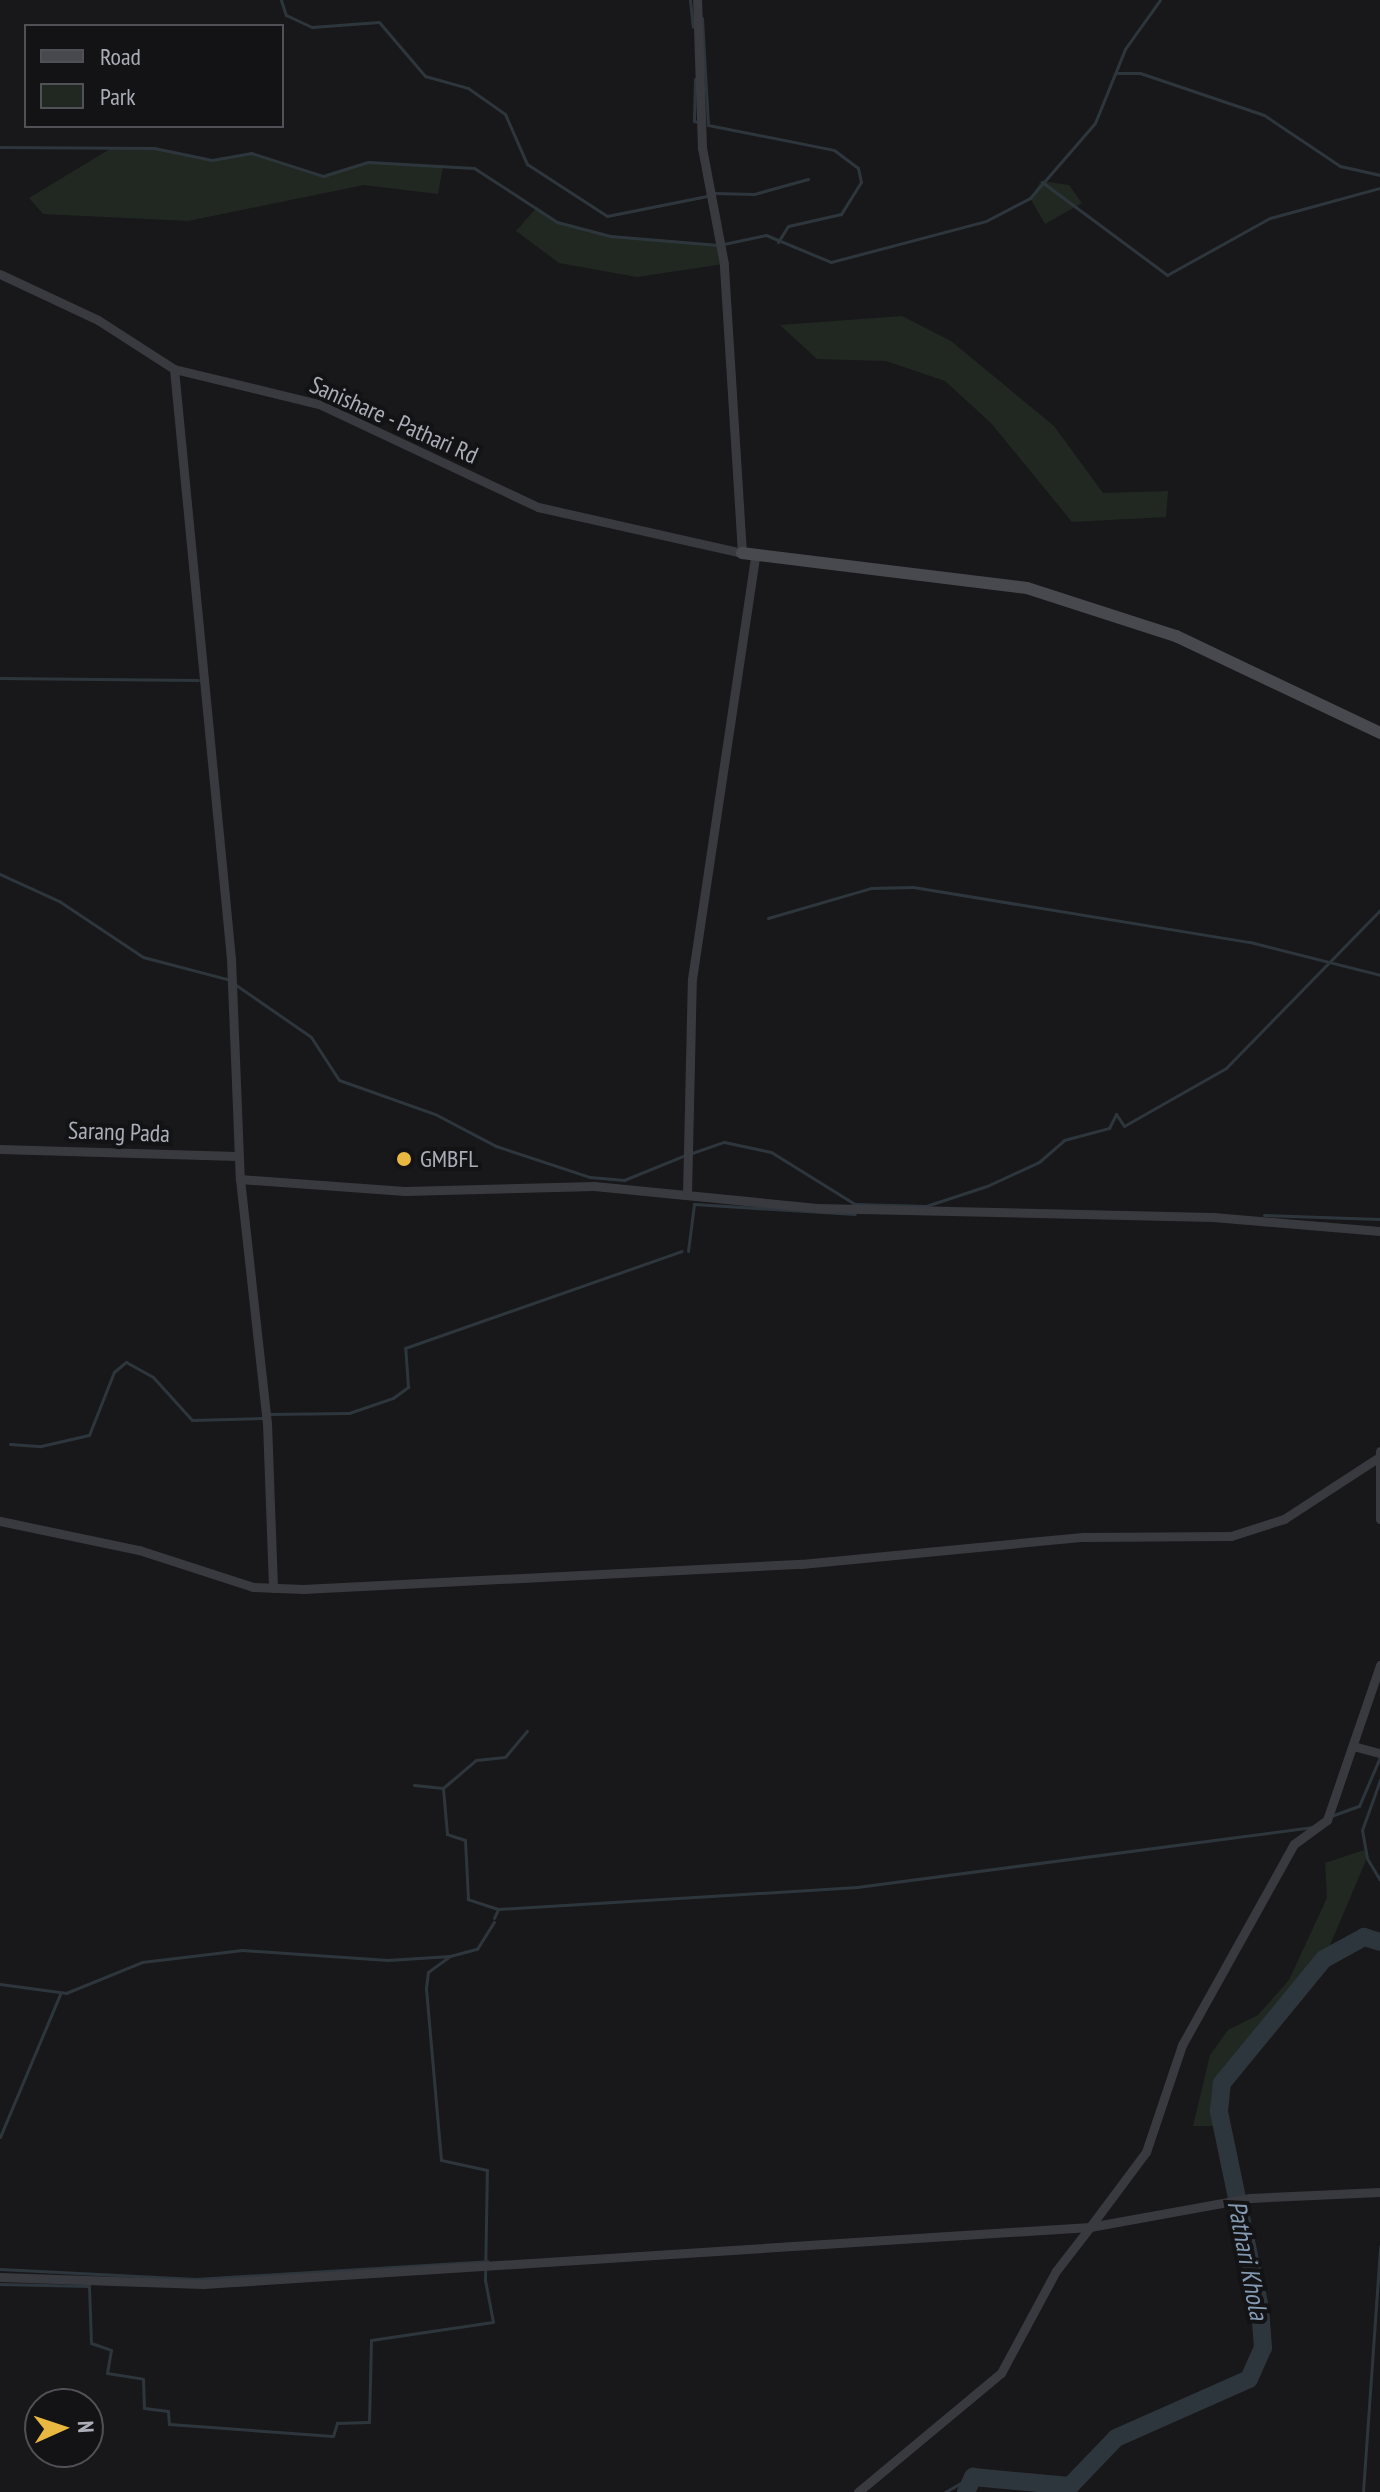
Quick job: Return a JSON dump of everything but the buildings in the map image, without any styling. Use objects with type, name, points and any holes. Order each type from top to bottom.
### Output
[{"type":"street","points":[[687,1194],[692,979],[748,554],[726,276],[702,148],[697,0]]},
{"type":"street","name":"Sanishare - Pathari Rd","points":[[0,274],[98,320],[174,369],[319,404],[550,511],[748,554]]},
{"type":"street","points":[[174,369],[231,959],[237,1156],[267,1423],[273,1588]]},
{"type":"street","points":[[748,554],[1027,588],[1176,636],[1380,733]]},
{"type":"street","name":"Sarang Pada","points":[[0,1149],[237,1156]]},
{"type":"street","points":[[240,1179],[405,1191],[594,1186],[817,1208],[1213,1217],[1380,1231]]},
{"type":"street","points":[[0,1521],[273,1588],[801,1564],[1083,1537],[1231,1536],[1284,1519],[1378,1455]]},
{"type":"street","points":[[1378,1455],[1380,1519]]},
{"type":"street","points":[[858,2492],[1001,2373],[1056,2271],[1146,2152],[1182,2045],[1294,1844],[1327,1820],[1380,1665]]},
{"type":"street","points":[[1353,1746],[1380,1753]]},
{"type":"street","points":[[0,2277],[203,2284],[1090,2227],[1250,2198],[1380,2192]]},
{"type":"green space","points":[[154,148],[212,160],[251,153],[323,176],[368,162],[443,166],[438,194],[364,185],[188,221],[43,214],[29,198],[110,149]]},
{"type":"green space","points":[[1041,181],[1069,185],[1082,203],[1045,224],[1030,198]]},
{"type":"green space","points":[[537,207],[557,222],[610,236],[719,245],[724,264],[637,277],[559,263],[516,231]]},
{"type":"green space","points":[[902,316],[951,341],[1054,426],[1103,493],[1168,491],[1166,517],[1072,522],[991,423],[945,381],[886,361],[817,359],[780,325]]},
{"type":"green space","points":[[1364,1850],[1367,1858],[1324,1959],[1222,2083],[1222,2126],[1193,2126],[1210,2055],[1228,2030],[1258,2015],[1289,1980],[1327,1898],[1325,1863]]},
{"type":"waterway","points":[[281,0],[286,15],[312,27],[379,22],[425,76],[468,88],[505,114],[527,164],[607,216],[707,196]]},
{"type":"waterway","points":[[690,0],[693,27]]},
{"type":"waterway","points":[[0,147],[154,148],[212,160],[251,153],[323,176],[368,162],[474,168],[557,222],[610,236],[719,245],[766,235],[831,262],[986,221],[1030,198],[1095,123],[1125,49],[1160,0]]},
{"type":"waterway","points":[[702,18],[708,125],[834,150],[858,168],[861,182],[841,214],[788,226],[778,242]]},
{"type":"waterway","points":[[1117,73],[1140,73],[1264,115],[1340,166],[1380,175]]},
{"type":"waterway","points":[[695,79],[694,121],[701,123]]},
{"type":"waterway","points":[[714,193],[754,194],[808,179]]},
{"type":"waterway","points":[[1042,182],[1167,275],[1270,218],[1380,188]]},
{"type":"waterway","points":[[0,678],[198,680]]},
{"type":"waterway","points":[[0,874],[59,901],[143,957],[227,979]]},
{"type":"waterway","points":[[768,918],[871,888],[913,887],[1250,942],[1380,975]]},
{"type":"waterway","points":[[689,1154],[724,1142],[771,1152],[855,1204],[926,1206],[987,1186],[1039,1162],[1064,1140],[1109,1128],[1116,1114],[1124,1126],[1226,1068],[1380,910]]},
{"type":"waterway","points":[[236,985],[311,1037],[339,1080],[435,1114],[496,1146],[590,1177],[624,1180],[683,1156]]},
{"type":"waterway","points":[[688,1251],[694,1204],[855,1214]]},
{"type":"waterway","points":[[1264,1215],[1380,1219]]},
{"type":"waterway","points":[[269,1414],[349,1413],[393,1398],[408,1387],[405,1348],[682,1251]]},
{"type":"waterway","points":[[10,1444],[41,1446],[89,1435],[114,1372],[126,1362],[153,1377],[192,1420],[263,1418]]},
{"type":"waterway","points":[[498,1909],[468,1899],[465,1840],[447,1834],[443,1788],[476,1760],[505,1757],[527,1731]]},
{"type":"waterway","points":[[1331,1816],[1359,1806],[1380,1757]]},
{"type":"waterway","points":[[1367,1858],[1362,1830],[1380,1780]]},
{"type":"waterway","points":[[414,1785],[443,1788]]},
{"type":"waterway","points":[[494,1918],[498,1909],[857,1887],[1311,1827]]},
{"type":"waterway","points":[[1368,1860],[1380,1880]]},
{"type":"waterway","points":[[0,1984],[66,1993],[142,1962],[242,1950],[388,1960],[450,1956],[477,1949],[494,1922]]},
{"type":"waterway","name":"Pathari Khola","points":[[966,2492],[973,2477],[1070,2486],[1116,2438],[1249,2379],[1263,2348],[1260,2308],[1219,2111],[1222,2083],[1324,1959],[1364,1937],[1380,1942]]},
{"type":"waterway","points":[[0,2284],[89,2286],[91,2343],[111,2350],[107,2373],[143,2379],[144,2408],[168,2411],[169,2424],[333,2436],[337,2423],[369,2422],[371,2340],[493,2322],[485,2280],[487,2170],[441,2160],[426,1988],[428,1972],[450,1956]]},
{"type":"waterway","points":[[0,2137],[60,1994]]},
{"type":"waterway","points":[[1363,2492],[1380,2246]]},
{"type":"waterway","points":[[0,2269],[196,2279],[487,2261]]},
{"type":"waterway","points":[[945,2492],[971,2477]]},
{"type":"place","name":"GMBFL","points":[[404,1159]]}]
